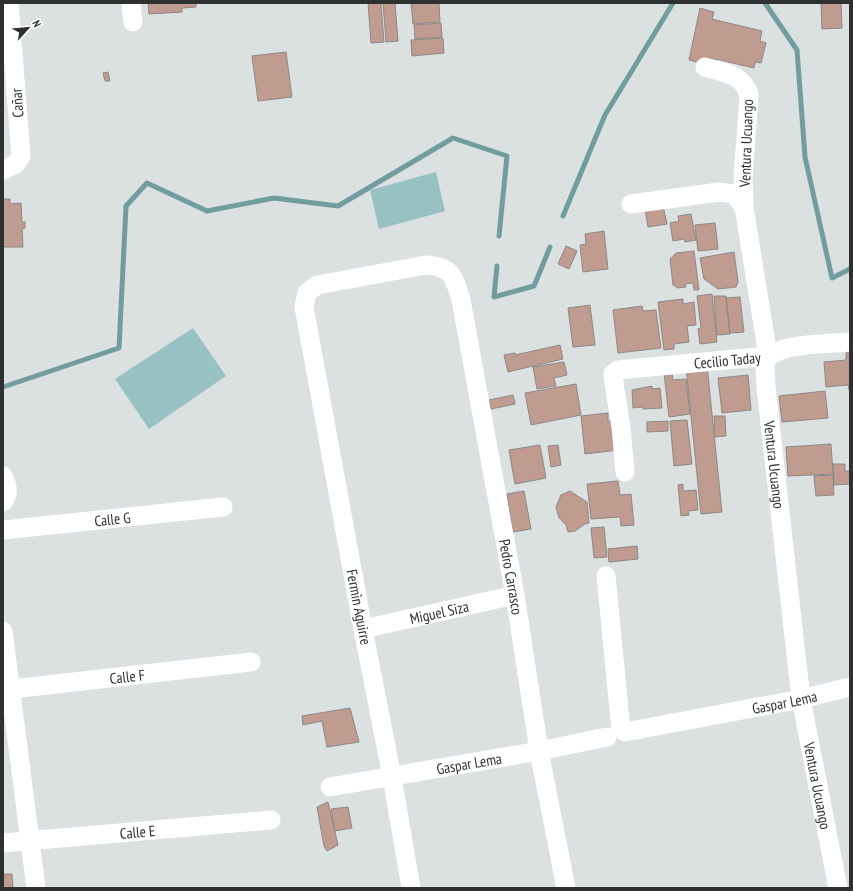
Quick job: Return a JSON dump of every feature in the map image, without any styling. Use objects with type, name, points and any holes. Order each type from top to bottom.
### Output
[{"type":"street","name":"Cañar","points":[[3,170],[16,164],[20,156],[9,3]]},
{"type":"street","points":[[131,3],[133,22]]},
{"type":"street","name":"Ventura Ucuango","points":[[705,67],[738,77],[746,85],[749,95],[744,178],[744,207],[768,356],[765,366],[766,387],[801,699],[838,888]]},
{"type":"street","points":[[631,204],[719,192],[734,194],[744,207]]},
{"type":"street","name":"Fermìn Aguirre","points":[[411,888],[392,777],[362,629],[304,307],[307,293],[317,285],[426,265],[439,266],[446,269]]},
{"type":"street","name":"Pedro Carrasco","points":[[446,269],[452,274],[461,300],[515,595],[539,751],[566,888]]},
{"type":"street","name":"Cecilio Taday","points":[[626,472],[622,427],[613,374],[620,369],[768,356],[777,350],[850,342]]},
{"type":"street","points":[[3,476],[7,484],[8,491],[3,502]]},
{"type":"street","name":"Calle G","points":[[3,530],[223,507]]},
{"type":"street","points":[[606,576],[622,729],[616,734]]},
{"type":"street","name":"Miguel Siza","points":[[362,629],[515,595]]},
{"type":"street","points":[[3,631],[6,690],[36,888]]},
{"type":"street","name":"Calle F","points":[[6,690],[251,662]]},
{"type":"street","name":"Gaspar Lema","points":[[330,787],[539,751],[616,734],[801,699],[850,687]]},
{"type":"street","name":"Calle E","points":[[3,843],[271,820]]},
{"type":"shaded area","points":[[436,172],[445,211],[379,229],[370,190]]},
{"type":"shaded area","points":[[193,328],[226,376],[149,429],[115,379]]},
{"type":"building","points":[[148,3],[196,3],[196,7],[182,8],[182,12],[149,14]]},
{"type":"building","points":[[368,3],[381,3],[384,42],[371,43]]},
{"type":"building","points":[[383,3],[395,3],[398,41],[386,42]]},
{"type":"building","points":[[411,3],[439,3],[440,22],[413,24]]},
{"type":"building","points":[[821,3],[841,3],[842,28],[822,29]]},
{"type":"building","points":[[700,8],[714,12],[712,19],[762,31],[760,41],[766,43],[761,63],[755,62],[754,68],[716,59],[715,67],[689,60]]},
{"type":"building","points":[[441,23],[442,37],[415,39],[414,25]]},
{"type":"building","points":[[443,38],[444,53],[412,56],[411,40]]},
{"type":"building","points":[[286,52],[292,97],[258,101],[252,56]]},
{"type":"building","points":[[108,72],[110,81],[105,81],[103,73]]},
{"type":"building","points":[[3,199],[10,199],[10,204],[21,203],[22,222],[25,222],[25,228],[22,229],[23,247],[3,247]]},
{"type":"building","points":[[663,206],[667,224],[648,227],[645,209]]},
{"type":"building","points":[[691,214],[696,240],[685,242],[684,239],[673,241],[670,223],[679,221],[678,216]]},
{"type":"building","points":[[715,223],[718,249],[698,251],[695,225]]},
{"type":"building","points":[[604,231],[608,269],[583,272],[580,245],[586,244],[585,234]]},
{"type":"building","points":[[566,246],[577,251],[569,269],[558,264]]},
{"type":"building","points":[[694,251],[699,290],[694,290],[693,283],[685,284],[686,287],[678,288],[673,285],[670,259],[676,253]]},
{"type":"building","points":[[734,252],[738,282],[736,287],[718,289],[704,279],[700,258]]},
{"type":"building","points":[[712,294],[717,342],[700,344],[698,329],[701,328],[697,296]]},
{"type":"building","points":[[714,296],[726,296],[730,334],[717,335]]},
{"type":"building","points":[[740,297],[744,332],[730,333],[726,298]]},
{"type":"building","points":[[683,299],[683,304],[694,302],[696,325],[687,326],[689,342],[674,344],[674,349],[664,350],[658,302]]},
{"type":"building","points":[[590,305],[595,345],[573,347],[568,308]]},
{"type":"building","points":[[642,306],[643,311],[656,310],[661,348],[618,353],[613,310]]},
{"type":"building","points":[[560,345],[563,359],[508,372],[504,355],[515,353],[515,355]]},
{"type":"building","points":[[848,350],[850,350],[850,393],[848,385],[826,387],[824,362],[846,360]]},
{"type":"building","points":[[564,362],[567,375],[554,378],[556,386],[537,389],[533,367]]},
{"type":"building","points":[[707,365],[722,512],[701,514],[686,367]]},
{"type":"building","points":[[672,372],[673,380],[686,379],[690,414],[669,417],[664,373]]},
{"type":"building","points":[[748,375],[751,410],[722,413],[718,378]]},
{"type":"building","points":[[576,384],[581,415],[531,425],[525,393]]},
{"type":"building","points":[[652,386],[652,389],[660,388],[662,408],[633,408],[632,390]]},
{"type":"building","points":[[825,391],[828,418],[782,422],[779,396]]},
{"type":"building","points":[[513,395],[515,404],[491,409],[489,400]]},
{"type":"building","points":[[608,413],[608,421],[615,421],[618,450],[585,454],[581,416]]},
{"type":"building","points":[[714,416],[725,416],[726,436],[715,437]]},
{"type":"building","points":[[687,420],[692,464],[674,466],[670,421]]},
{"type":"building","points":[[668,421],[668,431],[647,432],[647,422]]},
{"type":"building","points":[[831,444],[833,474],[788,476],[786,447]]},
{"type":"building","points":[[540,445],[546,478],[515,484],[509,450]]},
{"type":"building","points":[[558,445],[561,465],[551,467],[548,446]]},
{"type":"building","points":[[833,464],[845,464],[845,471],[850,471],[850,484],[834,485]]},
{"type":"building","points":[[833,475],[834,495],[816,496],[814,476]]},
{"type":"building","points":[[618,481],[620,495],[631,494],[634,525],[621,526],[620,517],[591,519],[587,484]]},
{"type":"building","points":[[683,484],[683,491],[696,490],[698,510],[688,511],[689,515],[681,516],[678,485]]},
{"type":"building","points":[[524,491],[531,529],[513,532],[507,494]]},
{"type":"building","points":[[570,491],[587,502],[589,523],[575,531],[568,532],[566,525],[559,518],[556,507],[561,495]]},
{"type":"building","points":[[604,527],[607,557],[594,558],[591,528]]},
{"type":"building","points":[[637,546],[638,559],[609,562],[608,549]]},
{"type":"building","points":[[350,708],[359,742],[327,747],[322,721],[303,725],[302,716]]},
{"type":"building","points":[[328,802],[338,845],[327,851],[324,846],[317,807]]},
{"type":"building","points":[[348,807],[352,828],[335,831],[331,809]]},
{"type":"building","points":[[3,874],[12,874],[13,888],[3,888]]},
{"type":"waterway","points":[[563,216],[605,115],[673,3]]},
{"type":"waterway","points":[[765,3],[797,50],[805,157],[832,278],[850,269]]},
{"type":"waterway","points":[[3,387],[119,348],[126,206],[147,183],[207,211],[274,198],[338,206],[453,138],[507,156],[499,236]]},
{"type":"waterway","points":[[497,266],[494,297],[534,286],[550,247]]}]
